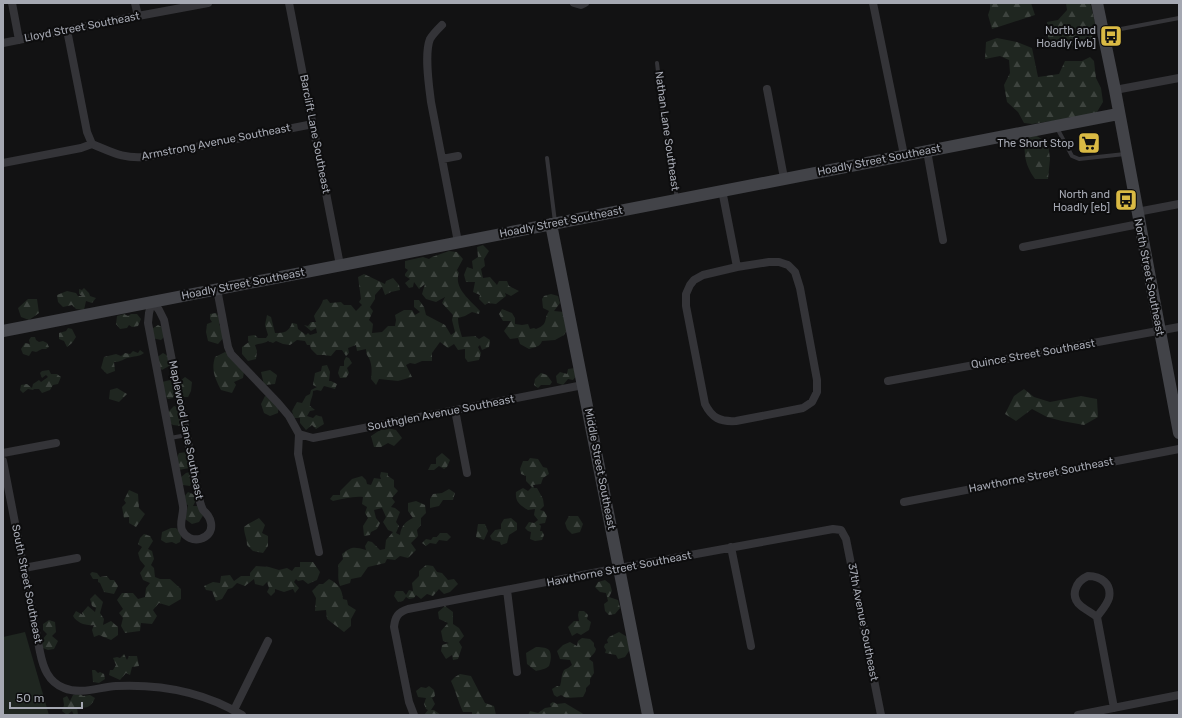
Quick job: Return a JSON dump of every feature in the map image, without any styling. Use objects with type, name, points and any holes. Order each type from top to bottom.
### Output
[{"type":"street","points":[[12,3],[19,40]]},
{"type":"street","points":[[135,3],[138,16]]},
{"type":"street","name":"Lloyd Street Southeast","points":[[3,43],[208,3]]},
{"type":"street","name":"Barclift Lane Southeast","points":[[289,3],[340,264]]},
{"type":"street","points":[[574,3],[581,5],[585,3]]},
{"type":"street","points":[[873,3],[904,155]]},
{"type":"street","name":"North Street Southeast","points":[[1097,3],[1179,433]]},
{"type":"street","points":[[442,25],[430,39],[427,64],[431,102],[458,242]]},
{"type":"street","points":[[3,163],[81,148],[92,144],[87,132],[67,30]]},
{"type":"street","points":[[1114,90],[1179,78]]},
{"type":"street","points":[[767,89],[784,178]]},
{"type":"street","name":"Hoadly Street Southeast","points":[[3,331],[340,264],[1118,114]]},
{"type":"street","name":"Armstrong Avenue Southeast","points":[[92,144],[130,158],[145,158],[313,124]]},
{"type":"street","points":[[927,151],[943,240]]},
{"type":"street","points":[[442,159],[458,156]]},
{"type":"street","points":[[722,190],[737,267]]},
{"type":"street","points":[[1023,247],[1138,218],[1179,204]]},
{"type":"street","name":"Middle Street Southeast","points":[[553,223],[583,385],[648,715]]},
{"type":"street","points":[[779,262],[788,265],[795,272],[800,288],[817,380],[817,392],[812,402],[803,408],[726,422],[718,419],[710,413],[705,404],[686,306],[686,294],[694,280],[703,275],[737,267],[779,262]]},
{"type":"street","points":[[217,289],[228,347],[231,354],[278,403],[289,416],[299,434],[298,454],[319,552]]},
{"type":"street","name":"Maplewood Lane Southeast","points":[[152,301],[164,320],[199,498],[201,506],[210,518],[211,522],[209,533],[201,539],[193,539],[187,536],[182,527],[184,512],[148,323],[152,301]]},
{"type":"street","name":"Quince Street Southeast","points":[[888,381],[1179,327]]},
{"type":"street","name":"Southglen Avenue Southeast","points":[[299,434],[313,438],[583,385]]},
{"type":"street","points":[[455,410],[467,474]]},
{"type":"street","points":[[3,453],[56,443]]},
{"type":"street","name":"Hawthorne Street Southeast","points":[[904,502],[1179,449]]},
{"type":"street","name":"South Street Southeast","points":[[3,462],[43,665],[52,680],[62,688],[73,691],[129,686],[163,688],[194,694],[234,710]]},
{"type":"street","name":"Hawthorne Street Southeast","points":[[414,715],[409,702],[394,627],[394,620],[398,614],[408,609],[731,547],[827,530],[841,530]]},
{"type":"street","name":"37th Avenue Southeast","points":[[841,530],[848,546],[881,715]]},
{"type":"street","points":[[731,547],[751,646]]},
{"type":"street","points":[[24,568],[77,558]]},
{"type":"street","points":[[1097,617],[1082,607],[1076,598],[1076,587],[1079,582],[1088,576],[1100,578],[1108,586],[1110,592],[1106,603],[1097,617],[1114,708]]},
{"type":"street","points":[[507,590],[517,672]]},
{"type":"street","points":[[242,715],[234,710],[268,641]]},
{"type":"street","points":[[1078,715],[1179,695]]},
{"type":"lane","points":[[1102,32],[1179,18]]},
{"type":"lane","name":"Nathan Lane Southeast","points":[[657,63],[663,114],[677,199]]},
{"type":"lane","points":[[1056,126],[1072,156],[1080,159],[1126,154]]},
{"type":"lane","points":[[547,158],[553,223]]},
{"type":"lane","points":[[170,438],[187,435]]},
{"type":"green space","points":[[990,3],[1031,3],[1035,15],[992,29],[988,15]]},
{"type":"green space","points":[[1066,3],[1090,3],[1095,22],[1093,43],[1086,42],[1063,48],[1048,38],[1047,22],[1058,20],[1067,10]]},
{"type":"green space","points":[[997,38],[1017,42],[1032,48],[1038,77],[1059,74],[1065,61],[1082,61],[1090,57],[1094,61],[1096,78],[1101,88],[1103,102],[1097,112],[1077,128],[1064,127],[1051,121],[1032,124],[1024,123],[1018,112],[1007,102],[1004,85],[1010,73],[1009,60],[1000,56],[985,59],[986,42]]},
{"type":"green space","points":[[1032,133],[1048,143],[1050,159],[1048,179],[1035,179],[1027,164],[1024,137]]},
{"type":"green space","points":[[483,245],[489,251],[484,259],[485,266],[481,269],[483,278],[490,277],[497,285],[499,281],[507,281],[509,286],[519,291],[511,296],[505,293],[506,296],[496,304],[488,303],[485,305],[479,299],[480,295],[473,292],[475,282],[466,282],[464,275],[467,267],[473,269],[472,261],[478,257],[477,247]]},
{"type":"green space","points":[[449,251],[457,252],[463,259],[457,270],[459,273],[458,284],[468,299],[480,311],[479,314],[472,312],[458,318],[462,337],[475,336],[479,339],[484,336],[490,340],[489,347],[482,350],[480,345],[478,347],[481,353],[479,360],[468,362],[465,358],[465,349],[458,350],[454,344],[448,348],[440,342],[432,353],[432,361],[422,361],[415,364],[410,363],[406,365],[412,377],[398,381],[379,379],[376,385],[371,379],[371,365],[366,349],[357,351],[356,345],[348,348],[349,353],[346,356],[342,350],[336,350],[331,356],[317,355],[305,341],[297,340],[290,345],[276,341],[273,343],[268,341],[255,345],[257,351],[256,359],[248,361],[242,354],[242,347],[249,342],[248,336],[255,335],[258,338],[266,338],[268,335],[265,325],[267,315],[271,317],[275,333],[286,331],[292,323],[297,324],[298,329],[306,335],[308,333],[310,335],[317,333],[316,328],[311,331],[304,325],[308,326],[311,322],[316,322],[314,316],[323,300],[327,299],[330,303],[341,302],[344,305],[351,305],[356,311],[362,305],[359,302],[361,299],[358,277],[364,274],[385,284],[386,281],[393,278],[399,285],[400,290],[385,295],[382,287],[375,295],[375,299],[370,307],[373,311],[369,320],[373,324],[372,333],[382,332],[388,326],[395,326],[395,315],[404,310],[412,310],[415,315],[420,312],[414,307],[414,300],[419,300],[424,307],[426,315],[445,325],[451,335],[455,332],[452,320],[453,315],[442,303],[445,297],[436,302],[426,299],[422,294],[425,284],[419,289],[414,282],[413,287],[409,288],[405,283],[410,279],[405,276],[408,270],[405,268],[405,261],[423,257],[429,259]]},
{"type":"green space","points":[[84,288],[90,296],[96,298],[92,303],[86,301],[84,310],[76,309],[72,305],[63,307],[58,302],[57,295],[67,291],[76,293],[78,296],[82,296],[79,294],[79,289],[82,290]]},
{"type":"green space","points":[[551,294],[558,296],[560,303],[554,311],[564,312],[572,320],[564,335],[555,340],[542,341],[539,346],[529,349],[520,344],[518,338],[510,339],[504,331],[511,321],[503,321],[499,314],[502,309],[512,313],[515,318],[515,324],[528,324],[530,329],[536,329],[543,325],[549,311],[543,308],[542,299],[544,296]]},
{"type":"green space","points":[[28,299],[37,299],[39,313],[29,320],[21,317],[18,308]]},
{"type":"green space","points":[[216,313],[221,319],[219,325],[223,328],[225,336],[218,344],[208,341],[206,332],[207,324],[212,322],[210,319],[210,314]]},
{"type":"green space","points":[[124,314],[128,316],[131,314],[137,314],[141,319],[138,326],[132,327],[129,325],[127,328],[120,329],[116,324],[117,316]]},
{"type":"green space","points":[[158,325],[165,329],[166,335],[161,340],[152,338],[150,330]]},
{"type":"green space","points":[[68,328],[72,329],[76,337],[67,347],[64,341],[59,339],[59,333],[66,331]]},
{"type":"green space","points":[[31,337],[35,337],[39,342],[43,341],[47,343],[49,347],[36,352],[32,351],[29,356],[23,354],[21,349],[25,343],[30,344],[29,340]]},
{"type":"green space","points":[[140,350],[144,353],[114,362],[115,371],[107,374],[101,368],[104,357],[116,354],[121,356],[125,353],[130,354],[133,351],[138,353]]},
{"type":"green space","points":[[225,352],[238,356],[245,365],[243,378],[234,382],[236,385],[232,393],[221,390],[215,378],[215,357]]},
{"type":"green space","points":[[163,353],[170,357],[169,366],[162,370],[157,366],[156,358]]},
{"type":"green space","points":[[346,357],[349,358],[352,363],[347,368],[349,373],[346,378],[340,378],[338,373],[340,366],[344,366]]},
{"type":"green space","points":[[327,365],[330,372],[329,381],[337,384],[335,389],[324,386],[321,391],[313,391],[310,406],[315,410],[310,411],[307,416],[313,418],[316,415],[322,417],[324,424],[316,429],[312,425],[306,430],[300,423],[300,418],[294,418],[292,411],[297,402],[302,403],[306,396],[310,394],[311,390],[317,387],[313,385],[315,373],[321,371],[322,366]]},
{"type":"green space","points":[[575,368],[577,375],[573,380],[568,379],[563,385],[557,383],[556,376],[560,372],[567,374],[568,369]]},
{"type":"green space","points":[[49,370],[51,374],[57,374],[61,377],[58,384],[53,385],[50,390],[42,393],[39,389],[28,389],[23,393],[20,390],[21,385],[27,384],[32,388],[33,384],[39,380],[41,382],[48,377],[46,375],[42,378],[40,373],[42,371]]},
{"type":"green space","points":[[270,370],[277,375],[275,384],[264,385],[261,372]]},
{"type":"green space","points":[[541,373],[547,375],[552,382],[550,385],[541,385],[538,388],[534,385],[535,379]]},
{"type":"green space","points":[[185,377],[192,382],[191,391],[188,397],[180,397],[176,390],[173,398],[168,399],[162,391],[162,382],[170,380],[175,385]]},
{"type":"green space","points":[[117,388],[127,394],[119,402],[109,399],[110,390]]},
{"type":"green space","points":[[1024,389],[1034,397],[1050,402],[1081,396],[1097,399],[1098,417],[1084,425],[1047,417],[1032,409],[1016,421],[1005,414],[1014,396]]},
{"type":"green space","points":[[265,396],[275,397],[279,401],[278,413],[270,416],[264,413],[261,404]]},
{"type":"green space","points":[[174,406],[184,410],[181,426],[173,425],[168,422],[167,413]]},
{"type":"green space","points":[[388,428],[396,430],[402,438],[394,446],[388,443],[381,447],[374,447],[371,436],[380,430]]},
{"type":"green space","points":[[187,452],[189,468],[179,470],[176,460],[179,453]]},
{"type":"green space","points":[[442,453],[450,460],[447,467],[444,469],[439,466],[434,470],[428,470],[431,464],[436,464],[436,458]]},
{"type":"green space","points":[[530,458],[538,459],[543,467],[547,468],[549,474],[543,478],[541,484],[533,485],[534,488],[537,488],[543,499],[544,506],[540,510],[544,511],[547,516],[545,523],[539,524],[541,526],[540,531],[542,531],[544,535],[542,540],[535,541],[530,539],[531,532],[525,528],[529,522],[534,523],[538,520],[534,515],[535,509],[528,510],[517,501],[516,495],[516,492],[523,488],[528,491],[532,487],[526,481],[526,476],[521,474],[520,469],[523,461],[528,461]]},
{"type":"green space","points":[[190,472],[193,478],[190,486],[183,485],[180,478],[186,473]]},
{"type":"green space","points":[[381,472],[388,473],[388,476],[394,480],[394,487],[398,491],[392,498],[395,502],[391,507],[400,512],[396,522],[399,526],[396,533],[400,535],[404,524],[413,518],[408,511],[408,503],[416,501],[425,505],[426,513],[421,518],[421,525],[417,530],[418,536],[411,543],[416,550],[408,558],[400,556],[395,560],[387,559],[385,563],[368,567],[361,577],[351,579],[350,583],[340,586],[338,578],[338,565],[343,559],[342,554],[353,548],[366,550],[365,546],[368,541],[372,542],[380,550],[385,549],[386,540],[393,532],[388,530],[383,522],[386,517],[382,508],[374,510],[376,518],[380,523],[377,529],[371,532],[370,535],[364,536],[363,526],[368,518],[365,513],[367,507],[362,504],[363,497],[352,497],[333,501],[330,499],[333,495],[340,495],[340,491],[352,479],[362,476],[366,480],[367,484],[371,485],[374,478],[381,479]]},
{"type":"green space","points":[[449,489],[455,493],[453,500],[443,500],[439,506],[430,508],[430,499],[433,494],[442,493]]},
{"type":"green space","points":[[129,490],[138,494],[139,508],[145,514],[136,527],[129,523],[129,517],[124,518],[122,507],[126,503],[124,500]]},
{"type":"green space","points":[[188,492],[195,495],[196,500],[193,506],[199,506],[204,514],[199,522],[192,524],[185,519],[188,505],[185,504],[183,498]]},
{"type":"green space","points":[[569,516],[578,516],[583,524],[580,532],[572,534],[567,529],[565,523]]},
{"type":"green space","points":[[259,518],[265,525],[262,533],[268,536],[268,546],[263,553],[253,551],[247,545],[244,529],[244,527],[248,524]]},
{"type":"green space","points":[[511,518],[517,523],[517,530],[509,535],[507,543],[501,545],[500,542],[492,540],[490,536],[495,530],[501,529],[501,524],[504,519]]},
{"type":"green space","points":[[478,524],[485,524],[488,531],[484,540],[476,537]]},
{"type":"green space","points":[[171,528],[176,528],[182,534],[180,542],[176,544],[172,542],[166,543],[161,540],[162,532]]},
{"type":"green space","points":[[440,533],[447,533],[451,537],[447,541],[439,540],[436,544],[430,543],[426,546],[422,543],[426,539],[431,540],[433,537],[437,537]]},
{"type":"green space","points":[[144,534],[150,536],[153,541],[148,549],[152,551],[154,559],[151,565],[154,568],[155,577],[160,579],[170,579],[181,589],[181,599],[169,606],[159,603],[153,610],[157,616],[152,624],[141,623],[140,631],[125,633],[121,626],[123,618],[119,613],[123,609],[117,600],[122,593],[133,593],[138,599],[145,597],[146,588],[150,583],[143,580],[140,573],[145,566],[140,560],[138,553],[142,547],[138,544],[140,538]]},
{"type":"green space","points":[[300,562],[313,562],[320,572],[317,580],[308,584],[303,580],[298,581],[296,579],[294,582],[299,588],[295,593],[293,589],[284,592],[275,589],[275,592],[271,596],[267,592],[269,588],[267,582],[263,586],[255,584],[254,579],[245,586],[237,583],[232,588],[228,589],[222,599],[216,601],[212,591],[206,590],[204,586],[213,582],[220,583],[221,576],[230,575],[234,581],[241,576],[250,576],[250,573],[256,566],[269,567],[279,570],[287,568],[292,571],[295,567],[300,567]]},
{"type":"green space","points":[[426,565],[433,566],[437,572],[442,573],[448,580],[454,579],[458,584],[450,592],[444,594],[439,589],[433,596],[427,594],[421,599],[416,595],[414,598],[409,599],[406,597],[403,601],[398,602],[394,596],[396,591],[403,591],[406,595],[409,590],[413,591],[412,583],[419,576],[419,571]]},
{"type":"green space","points":[[92,572],[97,573],[100,577],[107,576],[110,580],[114,580],[118,586],[114,594],[104,592],[100,583],[98,582],[98,579],[93,579],[90,574]]},
{"type":"green space","points":[[329,579],[339,587],[342,592],[343,599],[347,600],[348,605],[356,610],[351,619],[351,626],[344,632],[327,619],[326,610],[315,611],[316,598],[312,591],[319,584],[323,584]]},
{"type":"green space","points":[[605,580],[610,584],[612,591],[609,597],[618,600],[620,608],[615,614],[609,615],[605,611],[604,604],[608,601],[606,593],[600,592],[595,587],[598,582]]},
{"type":"green space","points":[[95,594],[103,602],[100,613],[104,619],[103,625],[111,621],[118,627],[118,635],[111,640],[99,635],[94,637],[92,630],[94,625],[82,624],[73,616],[76,611],[83,615],[82,613],[88,606],[95,612],[96,608],[92,606],[90,599]]},
{"type":"green space","points":[[445,606],[453,612],[453,624],[459,628],[464,636],[459,642],[462,647],[458,659],[453,660],[452,655],[446,659],[441,651],[442,645],[449,643],[443,641],[441,631],[448,623],[439,619],[438,612]]},
{"type":"green space","points":[[579,611],[584,611],[588,615],[587,619],[591,622],[589,630],[581,635],[577,633],[572,636],[568,627],[574,621],[579,621]]},
{"type":"green space","points":[[49,620],[55,622],[56,632],[52,636],[58,641],[54,649],[48,650],[43,648],[42,640],[47,634],[43,630],[43,624]]},
{"type":"green space","points":[[25,632],[49,715],[3,715],[3,637]]},
{"type":"green space","points":[[619,632],[629,638],[631,648],[625,657],[618,659],[616,655],[605,653],[606,650],[604,647],[605,644],[608,643],[607,640],[609,637]]},
{"type":"green space","points":[[582,638],[590,639],[594,643],[596,649],[589,659],[593,662],[594,673],[590,679],[590,684],[586,688],[583,697],[566,698],[561,695],[557,697],[554,695],[552,689],[560,686],[564,670],[572,665],[570,660],[560,659],[557,651],[563,645],[570,642],[577,646],[578,641]]},
{"type":"green space","points":[[536,647],[548,649],[551,653],[551,658],[549,666],[545,669],[536,671],[527,664],[526,653]]},
{"type":"green space","points":[[124,654],[127,660],[129,656],[137,656],[139,666],[132,667],[130,675],[126,673],[120,680],[109,675],[110,670],[113,670],[116,665],[113,658],[120,658]]},
{"type":"green space","points":[[92,670],[104,674],[105,679],[99,683],[93,682]]},
{"type":"green space","points":[[460,674],[471,676],[485,703],[494,706],[496,715],[472,715],[472,712],[463,712],[451,681]]},
{"type":"green space","points":[[429,686],[434,690],[435,696],[432,698],[435,704],[431,710],[434,710],[441,715],[424,715],[428,710],[424,704],[426,698],[418,697],[416,691],[421,687],[426,688]]},
{"type":"green space","points":[[80,694],[83,696],[90,695],[95,698],[88,707],[77,707],[78,715],[74,715],[72,711],[67,715],[62,711],[64,705],[63,698],[67,696],[70,701],[73,695]]},
{"type":"green space","points":[[553,702],[557,704],[565,703],[585,715],[528,715],[530,711],[538,713],[545,708],[551,707],[550,704]]},
{"type":"place","name":"North and Hoadly [wb]","points":[[1111,36]]},
{"type":"place","name":"The Short Stop","points":[[1089,143]]},
{"type":"place","name":"North and Hoadly [eb]","points":[[1126,200]]}]
